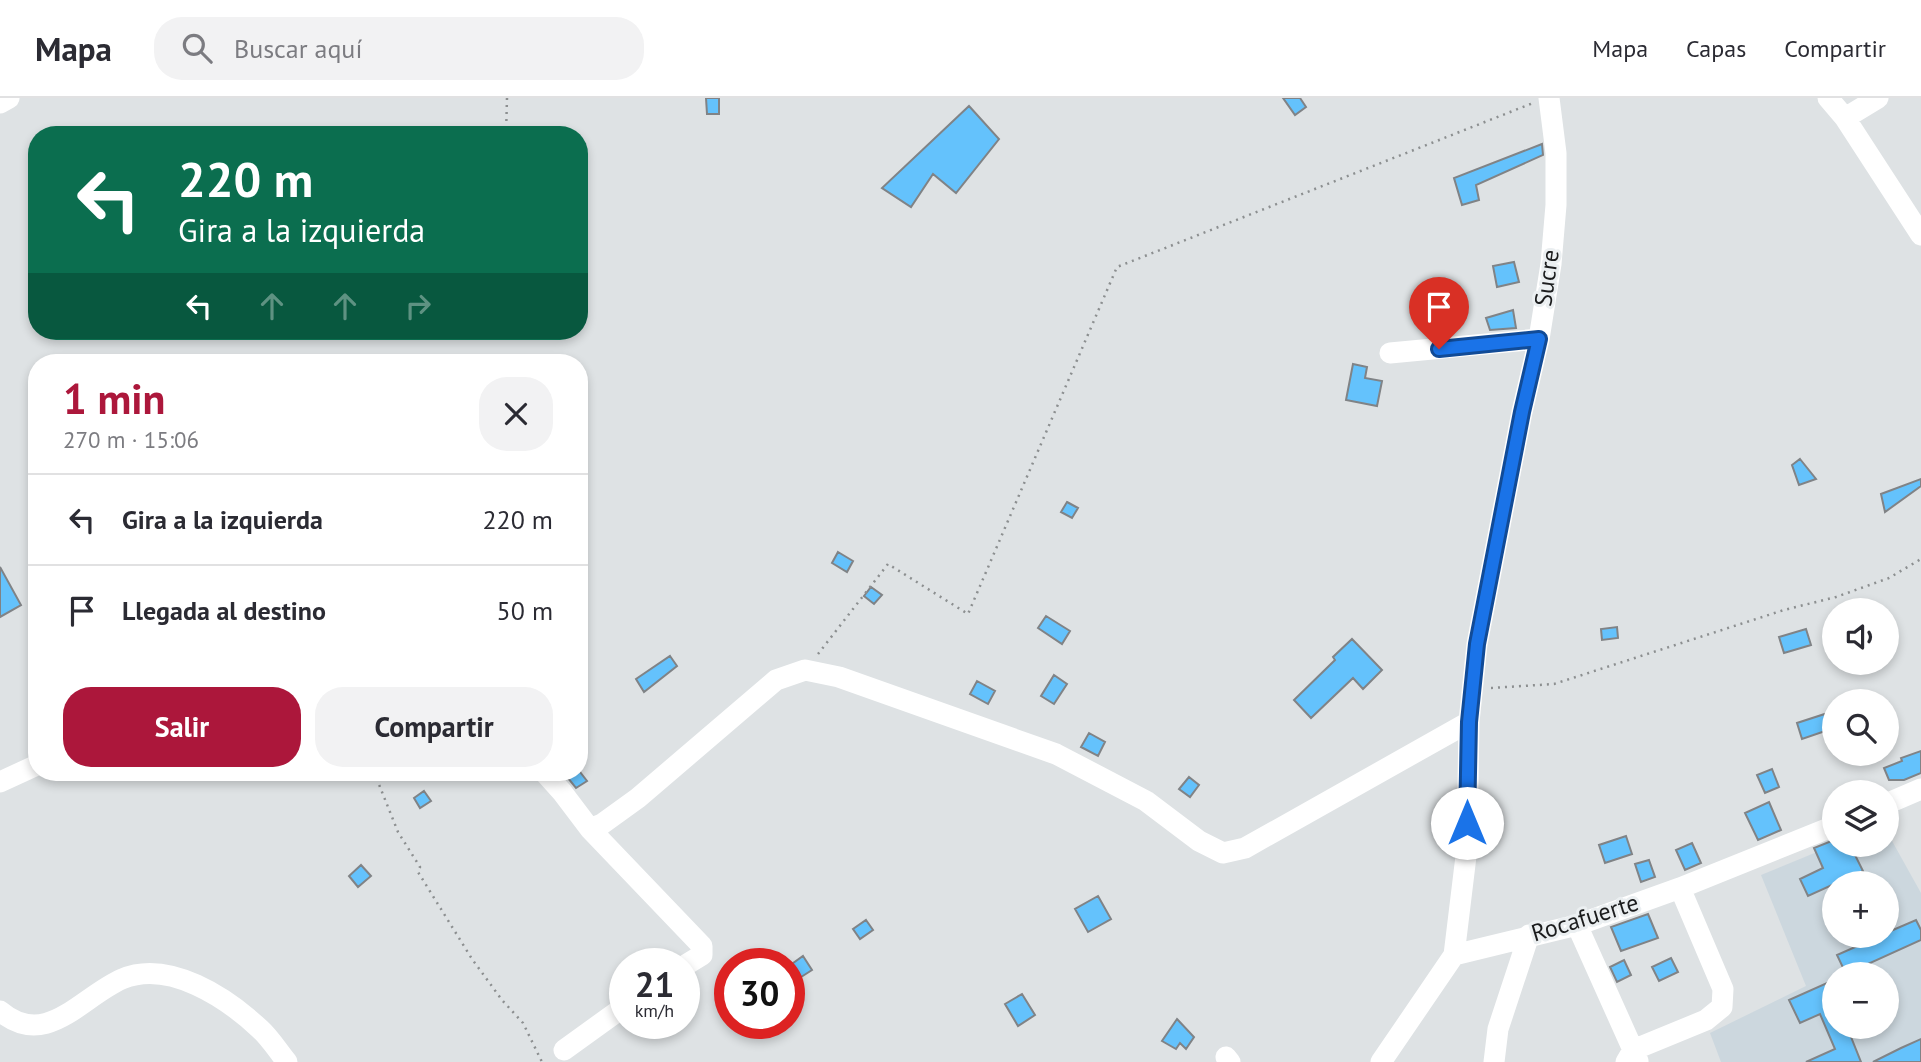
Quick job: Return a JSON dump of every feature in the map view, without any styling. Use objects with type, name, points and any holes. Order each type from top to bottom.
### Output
[{"type":"street","points":[[0,103],[9,98]]},
{"type":"street","points":[[1828,98],[1845,118],[1921,234]]},
{"type":"street","points":[[1845,118],[1878,98]]},
{"type":"street","name":"Sucre","points":[[1454,954],[1467,848],[1469,722],[1477,644],[1522,412],[1539,339],[1550,264],[1556,205],[1556,153],[1541,101]]},
{"type":"street","points":[[1390,354],[1539,339]]},
{"type":"street","points":[[590,829],[602,824],[638,798],[776,680],[805,670],[839,677],[1056,754],[1146,802],[1199,841],[1223,853],[1245,848],[1469,722]]},
{"type":"street","points":[[0,782],[28,769]]},
{"type":"street","points":[[551,781],[590,829],[702,946],[700,956]]},
{"type":"street","points":[[1899,798],[1921,789]]},
{"type":"street","name":"Rocafuerte","points":[[1454,954],[1577,925],[1680,888],[1822,831]]},
{"type":"street","points":[[1577,925],[1632,1058],[1706,1020],[1722,1006],[1723,989],[1680,888]]},
{"type":"street","points":[[1494,1062],[1498,1029],[1529,935]]},
{"type":"street","points":[[1381,1062],[1454,954]]},
{"type":"street","points":[[0,1012],[11,1021],[29,1025],[49,1024],[122,979],[140,975],[168,975],[202,985],[261,1030],[287,1062]]},
{"type":"street","points":[[564,1050],[609,1018]]},
{"type":"path","points":[[506,126],[507,98]]},
{"type":"path","points":[[805,670],[888,564],[968,614],[1117,267],[1541,101]]},
{"type":"path","points":[[1472,689],[1553,684],[1784,610],[1836,597],[1889,578],[1921,559]]},
{"type":"path","points":[[377,781],[398,832],[420,867],[418,872],[433,899],[502,1000],[523,1023],[542,1062]]},
{"type":"shaded area","points":[[1822,850],[1822,857],[1899,857],[1899,854],[1921,893],[1921,1062],[1721,1062],[1710,1033],[1806,986],[1761,875]]},
{"type":"building","points":[[706,98],[719,98],[719,114],[707,114]]},
{"type":"building","points":[[1283,98],[1300,98],[1306,107],[1295,115]]},
{"type":"building","points":[[969,106],[999,139],[956,193],[933,174],[911,207],[882,188]]},
{"type":"building","points":[[1542,144],[1543,155],[1476,185],[1479,200],[1462,205],[1454,178]]},
{"type":"building","points":[[1514,262],[1519,282],[1497,287],[1493,266]]},
{"type":"building","points":[[1513,310],[1516,328],[1490,330],[1486,318]]},
{"type":"building","points":[[1353,364],[1367,367],[1365,378],[1382,381],[1377,406],[1346,400]]},
{"type":"building","points":[[1800,459],[1816,479],[1799,485],[1792,465]]},
{"type":"building","points":[[1921,479],[1921,486],[1885,512],[1881,494]]},
{"type":"building","points":[[1067,502],[1078,508],[1072,518],[1061,512]]},
{"type":"building","points":[[838,552],[853,561],[847,572],[832,563]]},
{"type":"building","points":[[0,567],[21,605],[0,617]]},
{"type":"building","points":[[871,587],[882,595],[874,604],[864,596]]},
{"type":"building","points":[[1046,616],[1070,631],[1062,644],[1038,628]]},
{"type":"building","points":[[1617,627],[1618,638],[1602,640],[1601,629]]},
{"type":"building","points":[[1806,629],[1811,645],[1784,653],[1779,637]]},
{"type":"building","points":[[1352,639],[1382,670],[1363,689],[1353,678],[1311,718],[1294,700],[1335,660],[1333,657]]},
{"type":"building","points":[[670,656],[677,666],[644,692],[636,679]]},
{"type":"building","points":[[1054,675],[1067,684],[1054,704],[1041,696]]},
{"type":"building","points":[[977,681],[995,691],[988,704],[970,694]]},
{"type":"building","points":[[1822,715],[1822,732],[1802,739],[1797,723]]},
{"type":"building","points":[[1089,733],[1105,742],[1098,756],[1081,747]]},
{"type":"building","points":[[1921,751],[1921,773],[1904,780],[1889,780],[1884,768],[1899,766],[1901,758]]},
{"type":"building","points":[[1772,769],[1779,787],[1765,793],[1757,775]]},
{"type":"building","points":[[1189,777],[1199,785],[1190,797],[1179,789]]},
{"type":"building","points":[[570,781],[587,781],[576,788]]},
{"type":"building","points":[[424,791],[431,801],[420,808],[414,798]]},
{"type":"building","points":[[1769,802],[1781,830],[1758,840],[1745,813]]},
{"type":"building","points":[[1626,836],[1632,854],[1605,863],[1599,845]]},
{"type":"building","points":[[1692,843],[1701,863],[1685,870],[1676,850]]},
{"type":"building","points":[[1822,845],[1822,857],[1856,857],[1863,871],[1822,871],[1822,890],[1808,896],[1800,879],[1823,868],[1814,848]]},
{"type":"building","points":[[1649,860],[1655,877],[1641,882],[1635,864]]},
{"type":"building","points":[[361,865],[371,876],[358,887],[349,876]]},
{"type":"building","points":[[1098,896],[1111,919],[1088,932],[1075,909]]},
{"type":"building","points":[[1648,914],[1658,938],[1621,951],[1611,927]]},
{"type":"building","points":[[866,920],[873,930],[860,939],[853,929]]},
{"type":"building","points":[[1916,920],[1921,930],[1921,940],[1872,962],[1840,962],[1837,955],[1853,948],[1899,948],[1899,927]]},
{"type":"building","points":[[1671,958],[1678,972],[1659,981],[1652,967]]},
{"type":"building","points":[[805,959],[812,970],[805,974]]},
{"type":"building","points":[[1624,960],[1631,975],[1617,982],[1610,967]]},
{"type":"building","points":[[1822,985],[1822,1019],[1820,1014],[1800,1023],[1789,1000]]},
{"type":"building","points":[[1022,994],[1035,1015],[1018,1026],[1005,1004]]},
{"type":"building","points":[[1177,1019],[1194,1037],[1186,1049],[1180,1043],[1176,1049],[1162,1041]]},
{"type":"building","points":[[1831,1039],[1852,1039],[1861,1062],[1806,1062],[1835,1049]]},
{"type":"building","points":[[1921,1039],[1921,1062],[1873,1062],[1901,1048]]},
{"type":"route","points":[[1439,349],[1539,339],[1522,412],[1477,644],[1469,722],[1467,823]]}]
